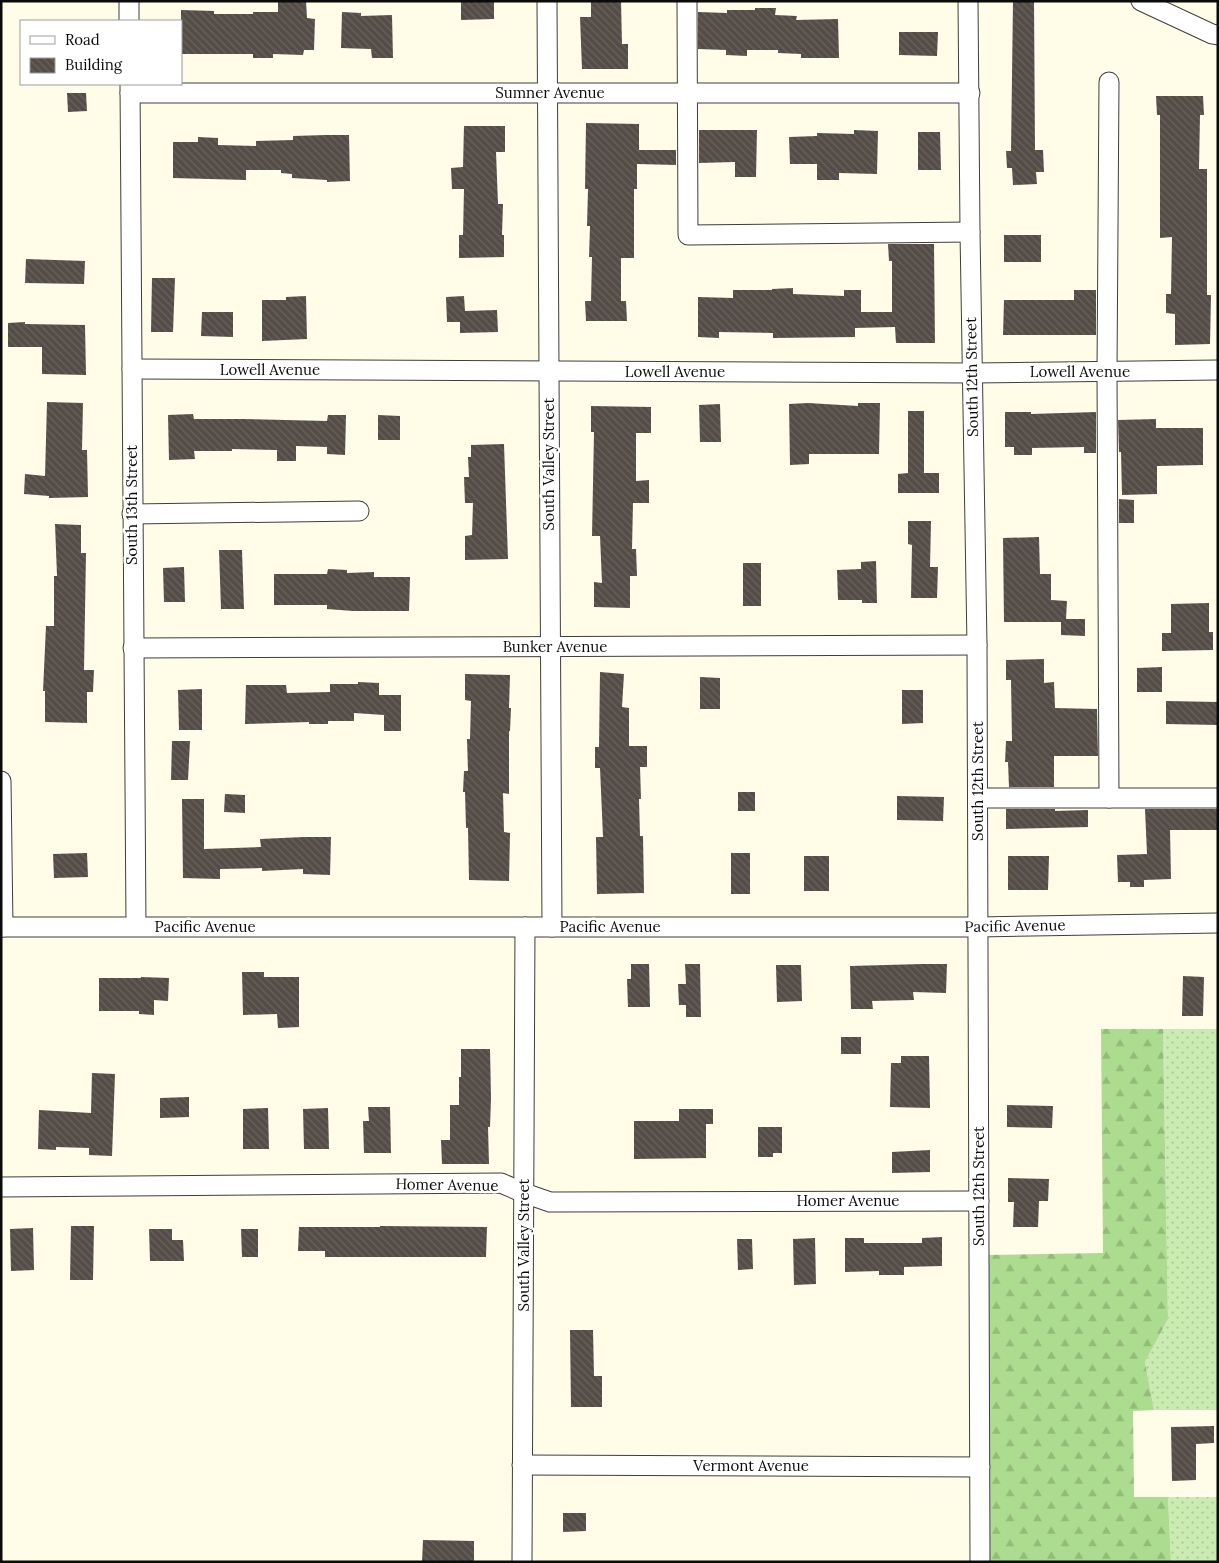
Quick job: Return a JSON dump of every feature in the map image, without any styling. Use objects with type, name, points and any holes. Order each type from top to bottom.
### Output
[{"type":"street","points":[[129,1],[129,20]]},
{"type":"street","name":"South Valley Street","points":[[547,1],[552,927]]},
{"type":"street","points":[[687,1],[688,235],[970,232]]},
{"type":"street","name":"South 12th Street","points":[[968,1],[977,645],[980,1562]]},
{"type":"street","points":[[1141,1],[1212,34],[1218,35]]},
{"type":"street","points":[[1109,82],[1107,372],[1109,798]]},
{"type":"street","name":"Sumner Avenue","points":[[130,89],[548,93],[970,92]]},
{"type":"street","name":"South 13th Street","points":[[130,89],[136,926]]},
{"type":"street","name":"Lowell Avenue","points":[[132,369],[972,373],[1218,370]]},
{"type":"street","points":[[132,514],[359,511]]},
{"type":"street","name":"Bunker Avenue","points":[[133,648],[977,645]]},
{"type":"street","points":[[1,781],[2,927]]},
{"type":"street","points":[[978,798],[1218,798]]},
{"type":"street","name":"Pacific Avenue","points":[[2,927],[978,927],[1218,923]]},
{"type":"street","name":"South Valley Street","points":[[522,1562],[525,927]]},
{"type":"street","name":"Homer Avenue","points":[[1,1188],[501,1183],[550,1202],[979,1201]]},
{"type":"street","name":"Vermont Avenue","points":[[522,1464],[980,1467]]},
{"type":"green space","points":[[1101,1029],[1163,1029],[1168,1319],[1145,1362],[1154,1410],[1133,1411],[1134,1497],[1168,1497],[1171,1562],[989,1562],[986,1255],[1103,1253]]},
{"type":"green space","points":[[1163,1029],[1218,1029],[1218,1410],[1154,1410],[1145,1362],[1168,1319]]},
{"type":"green space","points":[[1168,1497],[1218,1497],[1218,1562],[1171,1562]]},
{"type":"building","points":[[278,1],[306,1],[307,18],[315,19],[314,50],[304,50],[303,55],[273,54],[273,58],[253,58],[253,54],[182,54],[181,10],[214,11],[214,14],[278,12]]},
{"type":"building","points":[[461,1],[494,1],[494,19],[461,20]]},
{"type":"building","points":[[591,1],[621,1],[622,44],[628,44],[628,69],[582,69],[580,17],[591,17]]},
{"type":"building","points":[[1013,1],[1034,1],[1035,150],[1043,150],[1044,172],[1036,172],[1037,184],[1013,185],[1012,168],[1007,168],[1006,151],[1011,151]]},
{"type":"building","points":[[755,8],[776,8],[775,15],[797,16],[796,20],[838,19],[839,58],[801,58],[801,54],[778,53],[778,50],[747,50],[747,56],[726,55],[726,50],[698,49],[698,12],[727,13],[727,10],[755,10]]},
{"type":"building","points":[[342,12],[361,13],[361,16],[392,15],[393,58],[372,58],[371,49],[341,48]]},
{"type":"building","points":[[899,32],[938,32],[937,56],[899,55]]},
{"type":"building","points":[[67,93],[86,93],[87,111],[68,112]]},
{"type":"building","points":[[1156,96],[1203,96],[1204,115],[1200,115],[1199,169],[1207,169],[1207,295],[1211,295],[1210,344],[1175,345],[1175,314],[1166,313],[1166,294],[1171,294],[1172,237],[1160,238],[1160,115],[1157,115]]},
{"type":"building","points":[[586,123],[639,124],[639,150],[676,150],[676,165],[637,164],[637,189],[634,189],[634,258],[621,258],[621,301],[626,301],[627,321],[586,321],[585,301],[591,301],[592,257],[589,257],[590,226],[587,226],[588,189],[585,189]]},
{"type":"building","points":[[464,126],[505,126],[505,152],[496,152],[498,204],[503,204],[502,235],[504,235],[504,257],[459,258],[459,235],[463,235],[464,189],[452,189],[451,168],[463,167]]},
{"type":"building","points":[[699,130],[757,130],[756,177],[735,177],[735,162],[699,163]]},
{"type":"building","points":[[854,130],[878,131],[877,174],[839,173],[839,180],[817,180],[817,164],[790,164],[789,137],[817,136],[817,133],[854,134]]},
{"type":"building","points":[[918,132],[940,132],[941,170],[918,170]]},
{"type":"building","points":[[349,135],[350,181],[327,182],[327,180],[292,178],[292,174],[281,173],[281,170],[246,170],[246,180],[173,178],[173,142],[198,142],[198,137],[218,138],[218,145],[256,146],[256,141],[293,140],[293,136]]},
{"type":"building","points":[[1004,235],[1041,235],[1041,262],[1004,262]]},
{"type":"building","points":[[888,244],[934,244],[935,343],[896,343],[895,327],[855,328],[855,337],[773,338],[773,333],[719,332],[719,338],[698,337],[698,297],[733,298],[733,290],[793,288],[793,294],[844,296],[844,290],[861,290],[861,312],[892,312],[892,261],[889,261]]},
{"type":"building","points":[[26,259],[85,261],[84,284],[25,283]]},
{"type":"building","points":[[152,278],[175,278],[173,332],[151,332]]},
{"type":"building","points":[[1074,290],[1096,290],[1096,335],[1003,335],[1004,300],[1074,300]]},
{"type":"building","points":[[306,296],[307,339],[262,341],[262,300],[286,300],[286,297]]},
{"type":"building","points":[[464,296],[465,311],[497,310],[498,332],[460,333],[460,322],[447,322],[446,297]]},
{"type":"building","points":[[202,312],[233,312],[233,337],[201,336]]},
{"type":"building","points":[[25,322],[25,324],[85,325],[86,375],[42,374],[42,347],[8,347],[8,323]]},
{"type":"building","points":[[47,402],[83,403],[82,450],[87,450],[88,497],[49,498],[49,496],[24,494],[25,474],[45,476]]},
{"type":"building","points":[[808,403],[858,406],[858,403],[880,403],[879,454],[809,454],[809,464],[790,465],[789,404]]},
{"type":"building","points":[[720,404],[721,442],[700,442],[699,405]]},
{"type":"building","points":[[591,406],[651,407],[651,433],[636,433],[636,481],[649,480],[649,503],[633,503],[632,549],[636,549],[637,576],[630,576],[630,608],[594,607],[594,582],[602,583],[600,536],[592,536],[594,432],[591,432]]},
{"type":"building","points":[[908,411],[924,411],[924,473],[939,473],[939,493],[898,493],[898,474],[908,473]]},
{"type":"building","points":[[1005,412],[1031,412],[1031,414],[1096,412],[1096,453],[1084,453],[1084,447],[1032,448],[1032,455],[1014,455],[1014,447],[1005,447]]},
{"type":"building","points":[[193,414],[194,419],[327,421],[328,415],[346,415],[345,455],[327,454],[327,447],[296,446],[296,461],[277,461],[277,450],[232,449],[232,451],[194,451],[195,459],[169,460],[168,415]]},
{"type":"building","points":[[378,415],[400,416],[400,440],[378,440]]},
{"type":"building","points":[[1156,419],[1156,428],[1203,428],[1203,465],[1157,466],[1157,494],[1122,495],[1118,420]]},
{"type":"building","points":[[504,444],[508,559],[465,560],[465,536],[472,535],[473,503],[465,503],[464,477],[469,477],[468,457],[471,457],[471,445]]},
{"type":"building","points":[[1119,499],[1134,500],[1134,523],[1119,523]]},
{"type":"building","points":[[908,521],[931,521],[930,567],[938,567],[937,598],[911,598],[912,545],[908,544]]},
{"type":"building","points":[[55,524],[81,525],[81,553],[86,553],[84,670],[94,670],[93,692],[87,692],[87,723],[45,722],[45,691],[43,691],[46,626],[54,626],[54,576],[57,576]]},
{"type":"building","points":[[1039,537],[1040,574],[1051,574],[1051,600],[1067,601],[1066,619],[1085,619],[1085,636],[1061,635],[1061,622],[1004,622],[1003,538]]},
{"type":"building","points":[[219,550],[242,550],[244,609],[221,609]]},
{"type":"building","points":[[876,561],[877,603],[862,603],[862,600],[838,600],[837,570],[861,569],[861,562]]},
{"type":"building","points":[[743,563],[761,563],[761,606],[743,606]]},
{"type":"building","points":[[184,567],[185,602],[164,602],[163,568]]},
{"type":"building","points":[[328,569],[347,570],[347,573],[374,572],[374,577],[410,577],[409,611],[353,611],[327,609],[327,605],[274,605],[274,574],[327,574]]},
{"type":"building","points":[[1209,603],[1209,632],[1213,632],[1213,650],[1162,651],[1162,633],[1171,633],[1171,604]]},
{"type":"building","points":[[1044,659],[1044,683],[1054,682],[1055,708],[1097,709],[1098,756],[1054,756],[1054,787],[1009,787],[1008,762],[1005,762],[1006,741],[1012,741],[1011,680],[1006,680],[1006,660]]},
{"type":"building","points":[[1162,667],[1162,692],[1137,692],[1137,668]]},
{"type":"building","points":[[600,672],[624,674],[622,707],[629,708],[629,746],[647,746],[647,767],[640,767],[641,799],[639,799],[640,836],[643,836],[644,893],[597,894],[596,837],[603,837],[600,768],[595,768],[595,747],[599,747]]},
{"type":"building","points":[[465,674],[510,675],[509,794],[503,793],[504,832],[510,833],[509,881],[469,880],[468,828],[466,828],[465,792],[463,792],[464,771],[468,771],[467,739],[470,739],[471,701],[465,700]]},
{"type":"building","points":[[700,677],[720,678],[720,709],[700,709]]},
{"type":"building","points":[[358,682],[379,683],[379,695],[401,695],[401,731],[384,731],[384,715],[354,713],[354,721],[328,721],[328,724],[309,724],[309,722],[245,724],[246,685],[286,685],[287,693],[330,692],[330,684],[358,684]]},
{"type":"building","points":[[202,689],[202,730],[179,730],[178,690]]},
{"type":"building","points":[[902,690],[923,690],[923,723],[902,724]]},
{"type":"building","points":[[1166,701],[1218,702],[1218,725],[1166,724]]},
{"type":"building","points":[[172,741],[190,741],[188,780],[171,780]]},
{"type":"building","points":[[738,792],[755,792],[755,811],[738,811]]},
{"type":"building","points":[[225,794],[245,795],[245,813],[224,812]]},
{"type":"building","points":[[897,796],[944,797],[943,821],[897,820]]},
{"type":"building","points":[[182,799],[204,799],[204,849],[261,847],[260,839],[331,837],[330,875],[303,874],[303,869],[262,871],[262,868],[220,869],[220,879],[183,878]]},
{"type":"building","points":[[1006,809],[1088,810],[1088,827],[1006,829]]},
{"type":"building","points":[[1145,809],[1218,809],[1218,830],[1170,830],[1171,879],[1144,880],[1144,887],[1130,887],[1130,882],[1118,882],[1117,855],[1147,854]]},
{"type":"building","points":[[87,853],[88,877],[54,878],[53,854]]},
{"type":"building","points":[[731,853],[750,853],[750,894],[731,894]]},
{"type":"building","points":[[804,856],[829,856],[829,891],[804,891]]},
{"type":"building","points":[[1008,856],[1049,856],[1048,890],[1008,890]]},
{"type":"building","points":[[631,964],[649,964],[650,1007],[628,1007],[627,979],[631,979]]},
{"type":"building","points":[[685,964],[700,964],[701,1017],[686,1017],[686,1005],[679,1005],[678,984],[686,984]]},
{"type":"building","points":[[947,964],[946,993],[913,992],[914,1000],[872,1001],[873,1009],[851,1009],[850,966]]},
{"type":"building","points":[[776,965],[801,965],[802,1001],[777,1002]]},
{"type":"building","points":[[242,972],[264,972],[264,977],[299,977],[299,1027],[278,1028],[277,1014],[243,1015]]},
{"type":"building","points":[[1183,976],[1204,977],[1203,1016],[1182,1016]]},
{"type":"building","points":[[99,978],[169,978],[168,1001],[154,1000],[154,1015],[139,1014],[139,1011],[99,1011]]},
{"type":"building","points":[[841,1037],[861,1037],[861,1054],[841,1054]]},
{"type":"building","points":[[461,1049],[490,1049],[489,1164],[442,1164],[441,1140],[450,1140],[450,1105],[459,1105]]},
{"type":"building","points":[[901,1056],[929,1056],[930,1108],[890,1107],[891,1063],[901,1063]]},
{"type":"building","points":[[92,1073],[115,1074],[112,1156],[89,1155],[89,1148],[56,1147],[56,1150],[38,1149],[39,1110],[91,1113]]},
{"type":"building","points":[[189,1097],[189,1117],[160,1118],[160,1098]]},
{"type":"building","points":[[1007,1105],[1053,1106],[1052,1128],[1007,1127]]},
{"type":"building","points":[[368,1107],[390,1107],[391,1153],[364,1153],[363,1121],[369,1121]]},
{"type":"building","points":[[268,1108],[269,1149],[243,1149],[243,1109]]},
{"type":"building","points":[[328,1108],[329,1149],[304,1149],[303,1109]]},
{"type":"building","points":[[679,1109],[713,1109],[713,1124],[706,1124],[706,1158],[634,1159],[634,1121],[679,1121]]},
{"type":"building","points":[[758,1127],[782,1127],[782,1153],[773,1153],[773,1157],[758,1157]]},
{"type":"building","points":[[930,1150],[930,1172],[892,1173],[892,1152]]},
{"type":"building","points":[[1008,1178],[1049,1179],[1048,1201],[1039,1201],[1038,1227],[1013,1227],[1014,1202],[1008,1202]]},
{"type":"building","points":[[71,1226],[94,1226],[93,1280],[70,1280]]},
{"type":"building","points":[[299,1227],[487,1227],[486,1257],[325,1257],[325,1251],[298,1251]]},
{"type":"building","points":[[33,1228],[34,1270],[11,1271],[10,1229]]},
{"type":"building","points":[[149,1229],[172,1229],[172,1240],[183,1240],[184,1261],[150,1261]]},
{"type":"building","points":[[241,1229],[258,1229],[258,1257],[242,1257]]},
{"type":"building","points":[[942,1237],[942,1266],[904,1267],[904,1275],[879,1275],[879,1271],[845,1272],[845,1238],[864,1238],[864,1243],[922,1243],[922,1238]]},
{"type":"building","points":[[815,1238],[816,1284],[794,1285],[793,1239]]},
{"type":"building","points":[[737,1239],[752,1239],[753,1269],[738,1270]]},
{"type":"building","points":[[570,1330],[593,1330],[594,1376],[602,1376],[602,1407],[571,1407]]},
{"type":"building","points":[[1214,1426],[1214,1443],[1196,1444],[1196,1480],[1172,1481],[1171,1427]]},
{"type":"building","points":[[563,1513],[586,1513],[586,1531],[563,1532]]},
{"type":"building","points":[[423,1540],[474,1541],[474,1562],[422,1562]]}]
